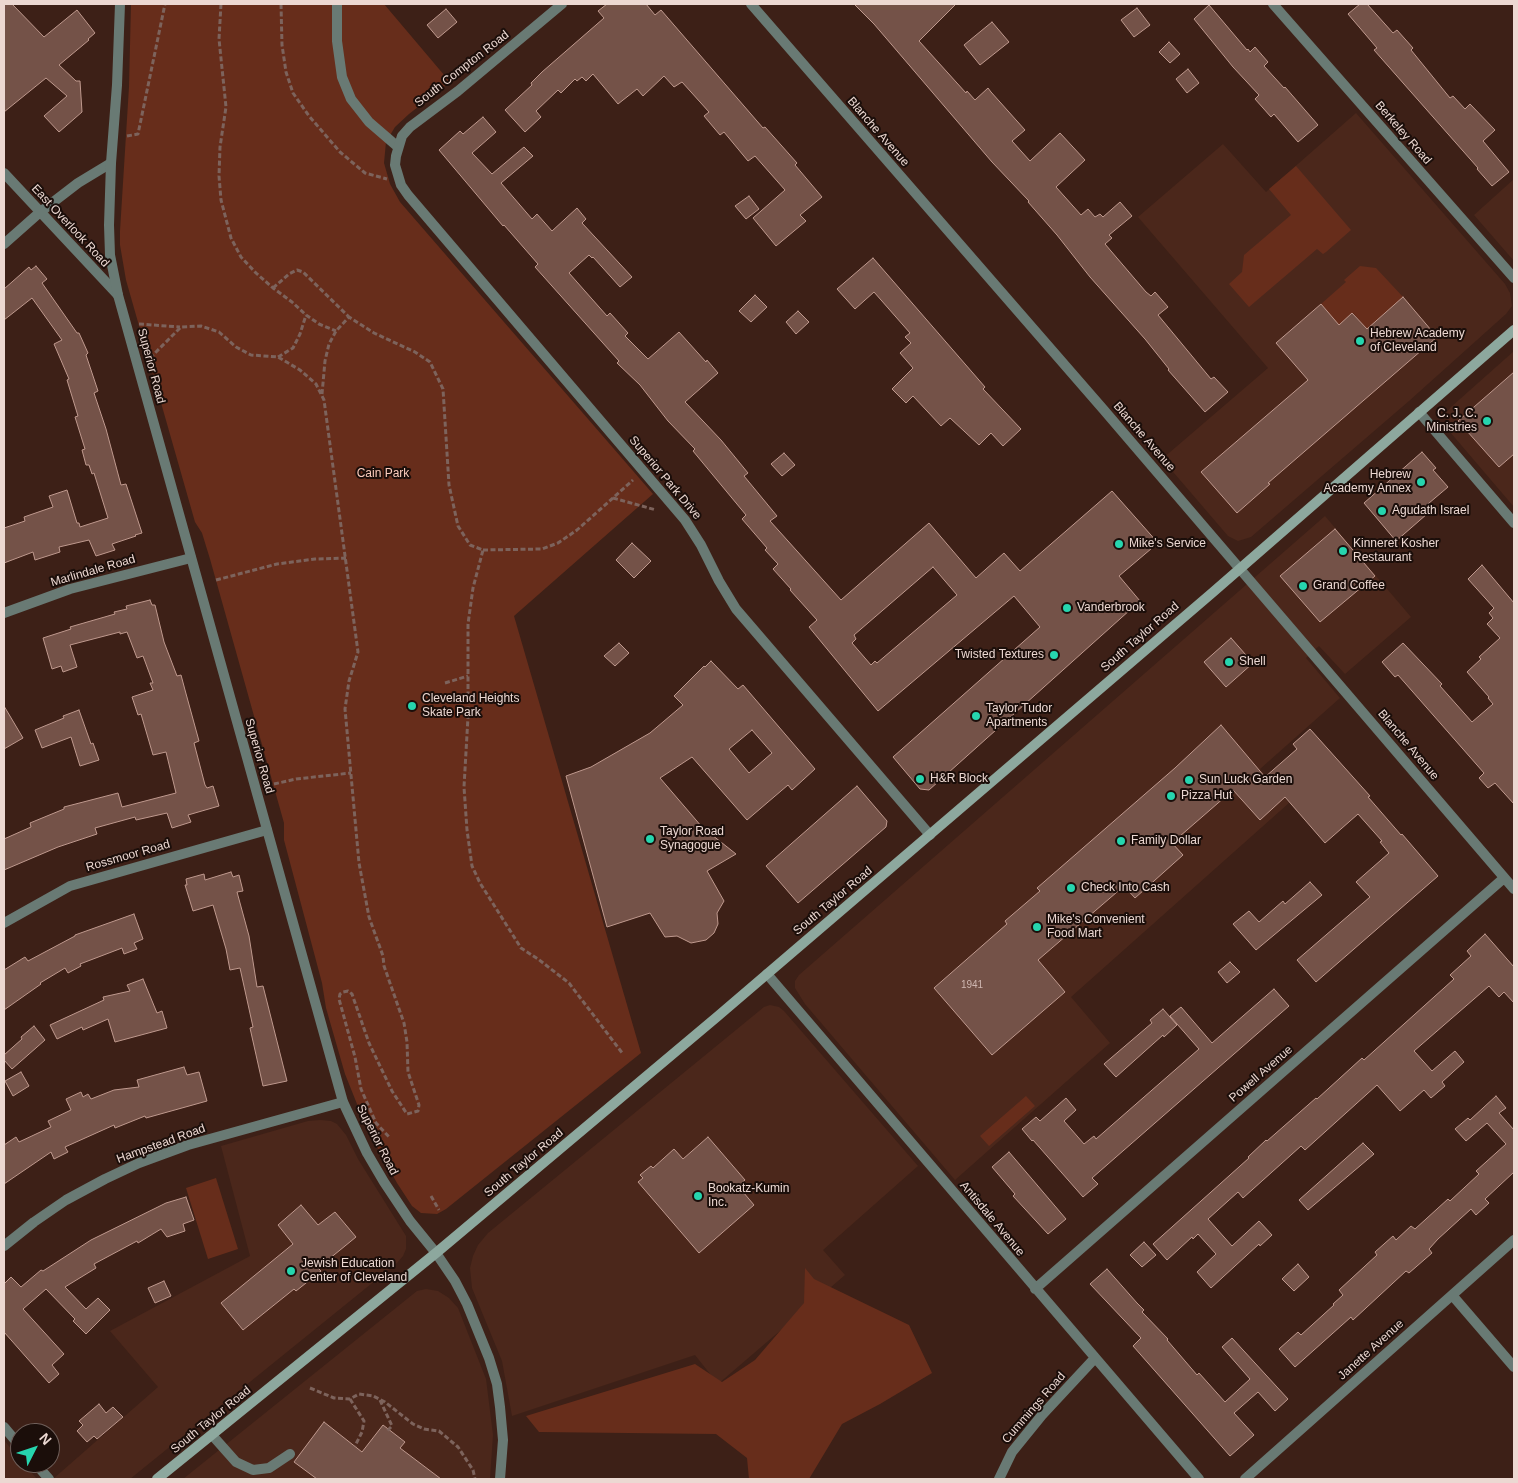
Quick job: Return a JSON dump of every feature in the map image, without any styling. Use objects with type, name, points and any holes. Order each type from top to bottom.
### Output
[{"type":"main road","name":"South Taylor Road","points":[[157,1479],[436,1253],[767,974],[1514,330]]},
{"type":"street","name":"Superior Road","points":[[120,4],[117,84],[111,163],[110,255],[118,296],[343,1102],[367,1153],[384,1182],[410,1221],[436,1253],[468,1304],[494,1376],[503,1440],[500,1479]]},
{"type":"street","points":[[337,4],[337,41],[342,77],[351,99],[369,122],[398,147]]},
{"type":"street","name":"South Compton Road","points":[[395,165],[402,136],[414,123],[458,91],[562,4]]},
{"type":"street","name":"Blanche Avenue","points":[[751,4],[1240,568],[1514,890]]},
{"type":"street","name":"Berkeley Road","points":[[1273,4],[1514,278]]},
{"type":"street","points":[[4,244],[39,213],[78,183],[111,163]]},
{"type":"street","name":"Superior Park Drive","points":[[395,165],[399,180],[408,195],[685,520],[736,609],[930,835]]},
{"type":"street","name":"East Overlook Road","points":[[4,173],[39,213],[118,296]]},
{"type":"street","points":[[1420,412],[1514,523]]},
{"type":"street","name":"Marlindale Road","points":[[4,613],[70,589],[191,558]]},
{"type":"street","name":"Rossmoor Road","points":[[4,923],[70,886],[267,830]]},
{"type":"street","name":"Powell Avenue","points":[[1035,1289],[1504,878]]},
{"type":"street","name":"Antisdale Avenue","points":[[767,974],[1199,1479]]},
{"type":"street","name":"Hampstead Road","points":[[4,1246],[66,1200],[139,1163],[201,1141],[343,1102]]},
{"type":"street","name":"Janette Avenue","points":[[1245,1479],[1514,1240]]},
{"type":"street","points":[[1452,1295],[1514,1367]]},
{"type":"street","name":"Cummings Road","points":[[999,1479],[1012,1452],[1042,1415],[1095,1358]]},
{"type":"street","points":[[212,1435],[236,1462],[253,1470],[269,1468],[290,1454]]},
{"type":"path","points":[[126,136],[138,134],[165,4]]},
{"type":"path","points":[[221,4],[219,39],[226,107],[220,147],[219,176],[221,200],[231,238],[241,257],[272,288],[319,324],[336,331]]},
{"type":"path","points":[[281,4],[282,45],[286,72],[293,93],[309,116],[340,152],[365,173],[384,179],[399,180]]},
{"type":"path","points":[[272,288],[289,274],[297,270],[303,272],[349,318],[430,362],[443,389],[449,485],[458,526],[470,545],[483,550],[542,549],[558,543],[577,530],[643,470]]},
{"type":"path","points":[[278,357],[293,348],[306,315]]},
{"type":"path","points":[[322,395],[325,361],[329,344],[336,331],[349,318]]},
{"type":"path","points":[[139,324],[181,327],[201,326],[219,332],[236,347],[251,355],[278,357],[300,370],[316,384],[324,400],[358,652],[349,680],[345,709],[359,863],[369,917],[384,956],[384,966],[404,1023],[408,1072],[419,1105],[418,1111],[407,1114],[392,1091],[369,1042],[352,994],[348,991],[343,992],[340,994],[339,999],[355,1057],[361,1089],[376,1123],[390,1138]]},
{"type":"path","points":[[149,358],[181,327]]},
{"type":"path","points":[[613,498],[656,510]]},
{"type":"path","points":[[483,550],[473,588],[468,624],[464,787],[472,866],[480,883],[521,948],[569,982],[624,1054]]},
{"type":"path","points":[[216,580],[277,564],[315,559],[346,558]]},
{"type":"path","points":[[445,683],[468,676]]},
{"type":"path","points":[[274,784],[296,779],[351,773]]},
{"type":"path","points":[[432,1196],[439,1210]]},
{"type":"path","points":[[310,1388],[334,1398],[350,1399],[359,1394],[373,1396],[418,1427],[424,1430],[439,1431],[458,1447],[474,1470],[475,1479]]},
{"type":"path","points":[[350,1399],[364,1421],[362,1432],[355,1446]]},
{"type":"path","points":[[380,1400],[392,1426],[386,1432]]},
{"type":"shaded area","name":"Hebrew Academy of Cleveland","points":[[1356,113],[1505,284],[1510,293],[1512,306],[1506,314],[1409,401],[1251,537],[1238,541],[1228,536],[1162,459],[1268,368],[1138,217],[1223,144],[1266,192]]},
{"type":"shaded area","points":[[1514,179],[1514,261],[1474,215]]},
{"type":"shaded area","points":[[1514,351],[1514,507],[1450,432],[1446,418],[1447,412],[1451,407]]},
{"type":"shaded area","points":[[1325,516],[1411,617],[1345,674],[1319,646],[1306,658],[1340,698],[1260,769],[1289,803],[1071,997],[1110,1043],[955,1180],[805,1004],[795,988],[795,981],[799,975]]},
{"type":"shaded area","points":[[770,1005],[779,1007],[784,1011],[918,1166],[823,1250],[845,1275],[718,1384],[695,1355],[512,1416],[502,1361],[472,1288],[470,1268],[478,1245],[488,1233],[764,1007]]},
{"type":"shaded area","points":[[308,1121],[331,1121],[337,1124],[346,1135],[358,1159],[406,1236],[406,1249],[403,1256],[397,1263],[130,1479],[53,1479],[158,1387],[110,1331],[250,1256],[221,1146]]},
{"type":"shaded area","points":[[426,1289],[438,1291],[449,1298],[458,1308],[486,1379],[493,1435],[490,1479],[183,1479],[417,1291]]},
{"type":"shaded area","points":[[4,1440],[10,1448],[10,1473],[32,1473],[37,1479],[4,1479]]},
{"type":"green space","name":"Cain Park","points":[[131,4],[384,4],[450,82],[395,127],[386,142],[384,163],[390,184],[400,202],[653,494],[514,616],[641,1053],[446,1209],[437,1214],[421,1213],[412,1206],[367,1129],[345,1074],[326,1008],[322,983],[284,840],[284,823],[210,559],[202,533],[195,522],[126,280],[120,245],[120,231],[129,87]]},
{"type":"green space","points":[[1296,166],[1351,230],[1323,254],[1317,249],[1249,307],[1229,284],[1242,272],[1244,255],[1291,215],[1269,189]]},
{"type":"green space","points":[[1360,266],[1376,268],[1403,297],[1367,329],[1353,313],[1339,325],[1321,304],[1346,282],[1344,280]]},
{"type":"green space","points":[[1026,1096],[1035,1106],[989,1146],[980,1136]]},
{"type":"green space","points":[[216,1178],[238,1249],[208,1259],[186,1188]]},
{"type":"green space","points":[[805,1268],[814,1279],[909,1325],[932,1373],[842,1424],[809,1479],[749,1479],[747,1458],[716,1434],[539,1432],[526,1416],[695,1364],[722,1382],[755,1360],[804,1303]]},
{"type":"building","points":[[4,4],[12,4],[44,37],[77,10],[95,33],[59,65],[76,81],[80,81],[82,112],[59,132],[44,116],[67,96],[46,78],[4,112]]},
{"type":"building","points":[[607,4],[646,4],[655,15],[661,10],[763,128],[765,127],[797,163],[795,165],[822,197],[800,215],[806,221],[776,246],[753,218],[785,190],[755,156],[748,161],[724,132],[720,135],[704,116],[709,112],[682,82],[674,87],[664,76],[643,96],[637,89],[618,104],[593,74],[586,81],[582,77],[577,81],[575,79],[561,93],[558,90],[536,111],[541,117],[525,132],[505,110],[532,85],[531,83],[542,72],[604,18],[598,11]]},
{"type":"building","points":[[854,4],[956,4],[919,41],[966,93],[967,91],[975,100],[988,88],[1025,130],[1012,141],[1030,161],[1060,133],[1085,160],[1056,187],[1081,215],[1088,209],[1095,217],[1100,214],[1103,217],[1120,202],[1132,216],[1109,235],[1112,238],[1105,244],[1146,292],[1151,296],[1155,292],[1168,307],[1158,315],[1211,379],[1214,377],[1228,392],[1205,412],[1168,370],[1145,339],[1090,277],[1029,201],[992,162],[874,24]]},
{"type":"building","points":[[1360,4],[1367,4],[1393,33],[1397,30],[1413,48],[1411,50],[1450,98],[1453,96],[1465,109],[1470,104],[1495,130],[1483,141],[1509,172],[1492,186],[1374,50],[1377,48],[1348,14]]},
{"type":"building","points":[[1209,5],[1247,50],[1250,52],[1255,47],[1268,62],[1264,66],[1318,125],[1298,142],[1274,114],[1271,117],[1255,99],[1259,95],[1233,67],[1194,19]]},
{"type":"building","points":[[1137,8],[1150,25],[1134,37],[1121,20]]},
{"type":"building","points":[[446,9],[457,22],[438,38],[427,25]]},
{"type":"building","points":[[992,22],[1009,42],[980,65],[964,45]]},
{"type":"building","points":[[1169,42],[1180,54],[1170,63],[1159,52]]},
{"type":"building","points":[[1188,69],[1199,83],[1187,93],[1176,79]]},
{"type":"building","points":[[483,117],[496,132],[472,153],[492,174],[524,147],[533,156],[501,183],[532,219],[537,214],[552,231],[577,208],[586,219],[582,223],[632,277],[620,287],[589,255],[569,273],[607,316],[610,313],[628,333],[625,336],[648,359],[679,332],[718,373],[685,402],[721,440],[748,473],[744,476],[777,516],[770,521],[841,600],[929,523],[976,578],[1004,553],[1020,571],[1112,491],[1158,543],[1119,576],[1140,601],[929,790],[920,789],[893,757],[1040,627],[1014,596],[878,711],[809,627],[817,620],[773,569],[778,564],[742,519],[746,515],[693,451],[695,449],[668,421],[640,385],[617,363],[619,361],[535,267],[538,264],[503,226],[439,150],[460,131],[463,134]],"holes":[[[933,567],[957,595],[877,663],[875,661],[871,665],[852,643],[856,639],[854,635]]]},
{"type":"building","points":[[749,196],[759,209],[746,219],[735,206]]},
{"type":"building","points":[[873,258],[985,387],[983,389],[1021,429],[1003,446],[991,433],[979,445],[950,418],[941,426],[913,396],[906,403],[892,389],[913,368],[900,353],[911,343],[905,337],[910,333],[874,292],[855,309],[837,289]]},
{"type":"building","points":[[36,266],[47,279],[42,283],[77,333],[79,333],[88,353],[86,355],[98,391],[94,393],[121,485],[126,484],[142,533],[112,544],[115,550],[96,556],[89,540],[59,547],[60,552],[35,560],[33,552],[4,563],[4,528],[25,521],[24,517],[53,507],[49,496],[67,490],[77,523],[79,523],[80,527],[108,518],[94,473],[92,474],[89,465],[86,465],[82,450],[85,449],[75,417],[78,416],[67,380],[69,379],[54,344],[62,340],[32,298],[4,320],[4,289],[29,267],[31,270]]},
{"type":"building","points":[[755,295],[767,307],[751,322],[739,311]]},
{"type":"building","points":[[1403,297],[1437,337],[1268,483],[1270,484],[1237,513],[1201,472],[1308,380],[1276,343],[1321,304],[1339,325],[1352,313],[1367,329]]},
{"type":"building","points":[[798,311],[809,322],[796,334],[786,322]]},
{"type":"building","points":[[1514,372],[1514,454],[1499,467],[1458,421]]},
{"type":"building","points":[[1422,452],[1436,468],[1433,470],[1448,487],[1422,509],[1427,514],[1396,541],[1364,503]]},
{"type":"building","points":[[784,453],[795,465],[782,476],[771,464]]},
{"type":"building","points":[[1335,529],[1375,576],[1320,622],[1280,576]]},
{"type":"building","points":[[632,543],[651,561],[634,578],[616,560]]},
{"type":"building","points":[[1482,565],[1514,603],[1514,804],[1495,783],[1488,788],[1479,778],[1484,773],[1398,675],[1395,677],[1382,662],[1403,643],[1442,684],[1440,686],[1472,722],[1493,704],[1467,672],[1481,659],[1479,657],[1500,638],[1487,624],[1493,618],[1489,613],[1494,608],[1468,579]]},
{"type":"building","points":[[150,600],[152,605],[155,605],[164,642],[177,676],[181,675],[199,741],[194,743],[205,785],[207,788],[213,786],[219,806],[188,815],[191,822],[172,828],[167,813],[136,820],[135,817],[95,828],[97,834],[58,847],[4,870],[4,839],[31,827],[30,823],[64,809],[64,807],[118,793],[122,807],[176,793],[166,752],[153,755],[141,714],[138,715],[132,697],[153,690],[150,683],[153,683],[143,656],[137,658],[127,632],[120,634],[120,632],[70,645],[77,667],[63,672],[61,666],[52,669],[43,638],[71,629],[70,627],[115,614],[114,612],[127,609],[126,606]]},
{"type":"building","name":"Shell","points":[[1231,638],[1253,663],[1226,687],[1204,662]]},
{"type":"building","points":[[619,643],[629,653],[615,666],[604,656]]},
{"type":"building","name":"Taylor Road Synagogue","points":[[711,661],[738,689],[743,685],[815,769],[792,790],[788,785],[747,820],[692,757],[660,778],[702,827],[736,854],[707,871],[724,901],[717,913],[718,924],[714,933],[706,940],[691,943],[677,936],[665,937],[650,913],[607,927],[566,776],[591,767],[650,733],[683,705],[674,696]],"holes":[[[752,730],[772,753],[749,773],[729,749]]]},
{"type":"building","points":[[4,706],[23,738],[4,749]]},
{"type":"building","points":[[79,710],[99,760],[80,766],[71,737],[42,748],[35,730]]},
{"type":"building","points":[[1221,725],[1265,777],[1297,749],[1293,744],[1310,729],[1438,876],[1316,982],[1297,960],[1370,897],[1356,882],[1389,853],[1380,842],[1382,841],[1358,814],[1325,843],[1285,797],[1260,820],[1233,790],[1172,843],[1183,855],[1135,898],[1124,886],[1038,960],[1065,992],[992,1055],[934,988],[1007,924],[1005,921],[1040,891],[1037,888],[1175,768]]},
{"type":"building","points":[[857,786],[887,821],[886,827],[798,903],[766,866]]},
{"type":"building","points":[[231,872],[233,877],[239,875],[243,891],[237,892],[249,936],[257,987],[263,986],[287,1081],[263,1086],[250,1028],[253,1027],[240,968],[230,970],[213,905],[193,911],[185,885],[187,885],[186,879],[204,874],[205,880]]},
{"type":"building","points":[[1310,882],[1322,895],[1256,950],[1233,924],[1249,911],[1259,922],[1283,901],[1285,904]]},
{"type":"building","points":[[134,914],[143,939],[134,943],[137,949],[124,954],[122,948],[80,964],[81,966],[68,973],[65,968],[40,983],[4,1010],[4,970],[25,957],[28,961],[75,935]]},
{"type":"building","points":[[1485,934],[1514,967],[1514,1003],[1504,992],[1499,997],[1489,986],[1414,1051],[1432,1071],[1455,1051],[1464,1062],[1442,1082],[1445,1086],[1431,1098],[1424,1090],[1400,1111],[1377,1085],[1305,1150],[1301,1146],[1243,1198],[1238,1192],[1208,1219],[1232,1246],[1259,1221],[1272,1235],[1260,1246],[1259,1244],[1211,1288],[1197,1272],[1216,1254],[1198,1234],[1193,1239],[1192,1237],[1167,1260],[1153,1244],[1249,1158],[1266,1140],[1317,1099],[1362,1058],[1364,1060],[1454,979],[1450,975],[1471,956],[1467,951]]},
{"type":"building","points":[[1230,962],[1240,972],[1227,983],[1218,972]]},
{"type":"building","points":[[143,979],[157,1013],[162,1011],[167,1028],[115,1042],[108,1019],[83,1030],[82,1027],[57,1039],[50,1025],[104,1000],[103,997],[130,991],[127,985]]},
{"type":"building","points":[[1274,989],[1289,1006],[1092,1178],[1098,1184],[1083,1197],[1022,1129],[1036,1117],[1040,1121],[1066,1098],[1076,1110],[1064,1121],[1084,1144],[1094,1136],[1096,1139],[1199,1049],[1170,1016],[1181,1007],[1212,1043]]},
{"type":"building","points":[[1163,1009],[1177,1025],[1116,1077],[1104,1064],[1152,1023],[1150,1020]]},
{"type":"building","points":[[34,1026],[45,1040],[12,1069],[4,1060],[4,1055]]},
{"type":"building","points":[[184,1067],[187,1075],[199,1072],[207,1101],[146,1118],[145,1116],[115,1128],[114,1125],[65,1147],[68,1152],[54,1159],[51,1152],[4,1184],[4,1145],[16,1137],[19,1142],[51,1127],[48,1121],[71,1110],[66,1099],[81,1092],[83,1097],[88,1094],[91,1099],[114,1090],[139,1087],[137,1080]]},
{"type":"building","points":[[21,1072],[29,1086],[13,1096],[5,1081]]},
{"type":"building","points":[[1496,1096],[1506,1108],[1499,1113],[1514,1130],[1514,1172],[1485,1199],[1489,1203],[1476,1215],[1471,1209],[1429,1249],[1432,1253],[1409,1273],[1406,1271],[1353,1320],[1351,1317],[1295,1367],[1279,1349],[1298,1332],[1301,1335],[1334,1305],[1343,1295],[1339,1290],[1377,1255],[1375,1252],[1393,1236],[1396,1240],[1411,1226],[1415,1229],[1448,1199],[1450,1201],[1479,1174],[1476,1171],[1506,1144],[1487,1123],[1466,1141],[1455,1129],[1468,1118],[1470,1120]]},
{"type":"building","name":"Bookatz-Kumin Inc.","points":[[708,1137],[745,1180],[738,1186],[754,1205],[699,1253],[638,1182],[643,1178],[640,1175],[651,1166],[653,1168],[674,1149],[683,1159]]},
{"type":"building","points":[[1363,1143],[1374,1154],[1308,1210],[1299,1200]]},
{"type":"building","points":[[1009,1152],[1066,1219],[1048,1234],[1013,1196],[1015,1194],[992,1167]]},
{"type":"building","points":[[186,1197],[194,1220],[183,1224],[185,1231],[167,1237],[161,1229],[138,1243],[137,1241],[94,1264],[96,1268],[65,1287],[86,1309],[98,1298],[110,1310],[86,1334],[73,1321],[75,1319],[46,1289],[23,1309],[64,1354],[52,1365],[59,1374],[49,1383],[4,1332],[4,1284],[11,1277],[21,1287],[41,1270],[43,1271],[91,1240],[166,1203]]},
{"type":"building","name":"Jewish Education Center of Cleveland","points":[[301,1205],[318,1225],[335,1212],[356,1237],[318,1268],[321,1271],[296,1291],[294,1289],[243,1330],[221,1303],[293,1244],[278,1225]]},
{"type":"building","points":[[1144,1242],[1156,1255],[1142,1267],[1130,1255]]},
{"type":"building","points":[[1298,1264],[1309,1277],[1294,1291],[1282,1279]]},
{"type":"building","points":[[1107,1269],[1144,1310],[1142,1312],[1168,1339],[1197,1375],[1199,1373],[1225,1402],[1250,1379],[1222,1347],[1232,1338],[1288,1399],[1275,1411],[1258,1392],[1234,1413],[1254,1435],[1230,1456],[1133,1346],[1141,1338],[1090,1284]]},
{"type":"building","points":[[164,1281],[171,1296],[155,1303],[148,1288]]},
{"type":"building","points":[[99,1404],[106,1413],[113,1407],[123,1417],[97,1439],[94,1436],[87,1442],[77,1431],[83,1425],[79,1421]]},
{"type":"building","points":[[324,1422],[362,1452],[383,1425],[405,1442],[400,1448],[441,1479],[317,1479],[294,1462]]},
{"type":"place","name":"Hebrew Academy of Cleveland","points":[[1360,341]]},
{"type":"place","name":"C. J. C. Ministries","points":[[1487,421]]},
{"type":"place","name":"Hebrew Academy Annex","points":[[1421,482]]},
{"type":"place","name":"Agudath Israel","points":[[1382,511]]},
{"type":"place","name":"Mike's Service","points":[[1119,544]]},
{"type":"place","name":"Kinneret Kosher Restaurant","points":[[1343,551]]},
{"type":"place","name":"Grand Coffee","points":[[1303,586]]},
{"type":"place","name":"Vanderbrook","points":[[1067,608]]},
{"type":"place","name":"Twisted Textures","points":[[1054,655]]},
{"type":"place","name":"Shell","points":[[1229,662]]},
{"type":"place","name":"Cleveland Heights Skate Park","points":[[412,706]]},
{"type":"place","name":"Taylor Tudor Apartments","points":[[976,716]]},
{"type":"place","name":"H&R Block","points":[[920,779]]},
{"type":"place","name":"Sun Luck Garden","points":[[1189,780]]},
{"type":"place","name":"Pizza Hut","points":[[1171,796]]},
{"type":"place","name":"Taylor Road Synagogue","points":[[650,839]]},
{"type":"place","name":"Family Dollar","points":[[1121,841]]},
{"type":"place","name":"Check Into Cash","points":[[1071,888]]},
{"type":"place","name":"Mike's Convenient Food Mart","points":[[1037,927]]},
{"type":"place","name":"Bookatz-Kumin Inc.","points":[[698,1196]]},
{"type":"place","name":"Jewish Education Center of Cleveland","points":[[291,1271]]}]
